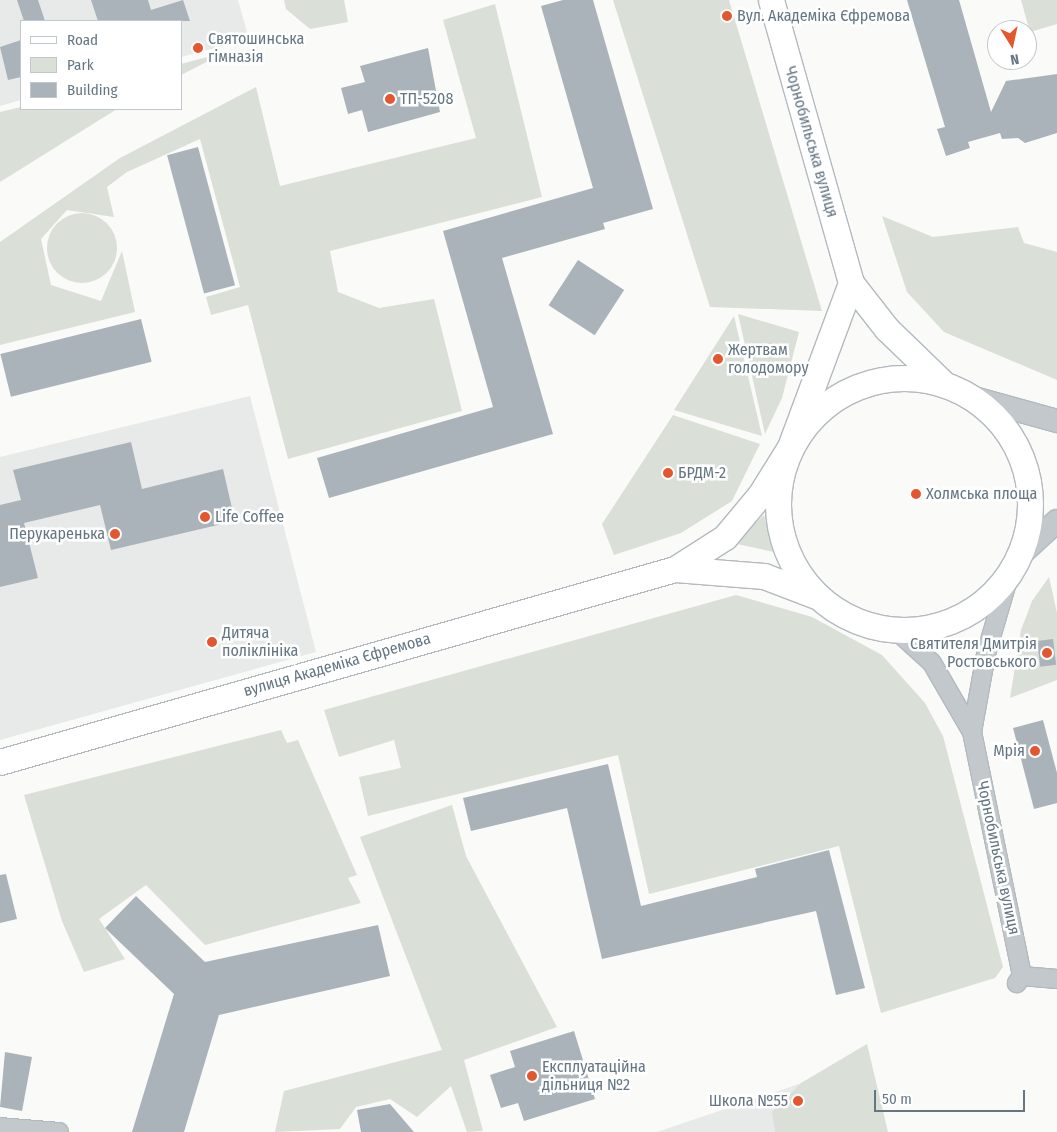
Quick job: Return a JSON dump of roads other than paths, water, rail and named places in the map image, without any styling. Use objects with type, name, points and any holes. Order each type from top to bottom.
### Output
[{"type":"main road","name":"Чорнобильська вулиця","points":[[771,0],[851,283],[887,330],[944,384]]},
{"type":"main road","points":[[790,447],[811,417],[839,395],[872,381],[908,377],[944,384],[974,398],[1014,441],[1028,478],[1030,517],[1015,565],[964,616],[940,626],[897,631],[856,622],[817,597],[792,565],[778,527],[778,486],[790,447],[851,283]]},
{"type":"main road","name":"вулиця Академіка Єфремова","points":[[0,762],[675,569],[725,538],[760,496],[790,447]]},
{"type":"main road","name":"вулиця Академіка Єфремова","points":[[675,569],[764,576],[817,597]]},
{"type":"street","points":[[974,398],[1057,421]]},
{"type":"street","points":[[1015,565],[1057,521]]},
{"type":"street","name":"Чорнобильська вулиця","points":[[972,732],[986,654],[1015,565]]},
{"type":"street","name":"Чорнобильська вулиця","points":[[897,631],[932,663],[972,732],[1020,979],[1057,979]]},
{"type":"street","points":[[0,1127],[59,1132]]},
{"type":"place","name":"Вул. Академіка Єфремова","points":[[727,16]]},
{"type":"place","name":"Святошинська гімназія","points":[[198,48]]},
{"type":"place","name":"ТП-5208","points":[[390,99]]},
{"type":"place","name":"Жертвам голодомору","points":[[718,359]]},
{"type":"place","name":"БРДМ-2","points":[[668,473]]},
{"type":"place","name":"Холмська площа","points":[[916,494]]},
{"type":"place","name":"Life Coffee","points":[[205,517]]},
{"type":"place","name":"Перукаренька","points":[[115,534]]},
{"type":"place","name":"Дитяча поліклініка","points":[[212,642]]},
{"type":"place","name":"Святителя Дмитрія Ростовського","points":[[1047,653]]},
{"type":"place","name":"Мрія","points":[[1035,751]]},
{"type":"place","name":"Експлуатаційна дільниця №2","points":[[532,1076]]},
{"type":"place","name":"Школа №55","points":[[798,1101]]}]
